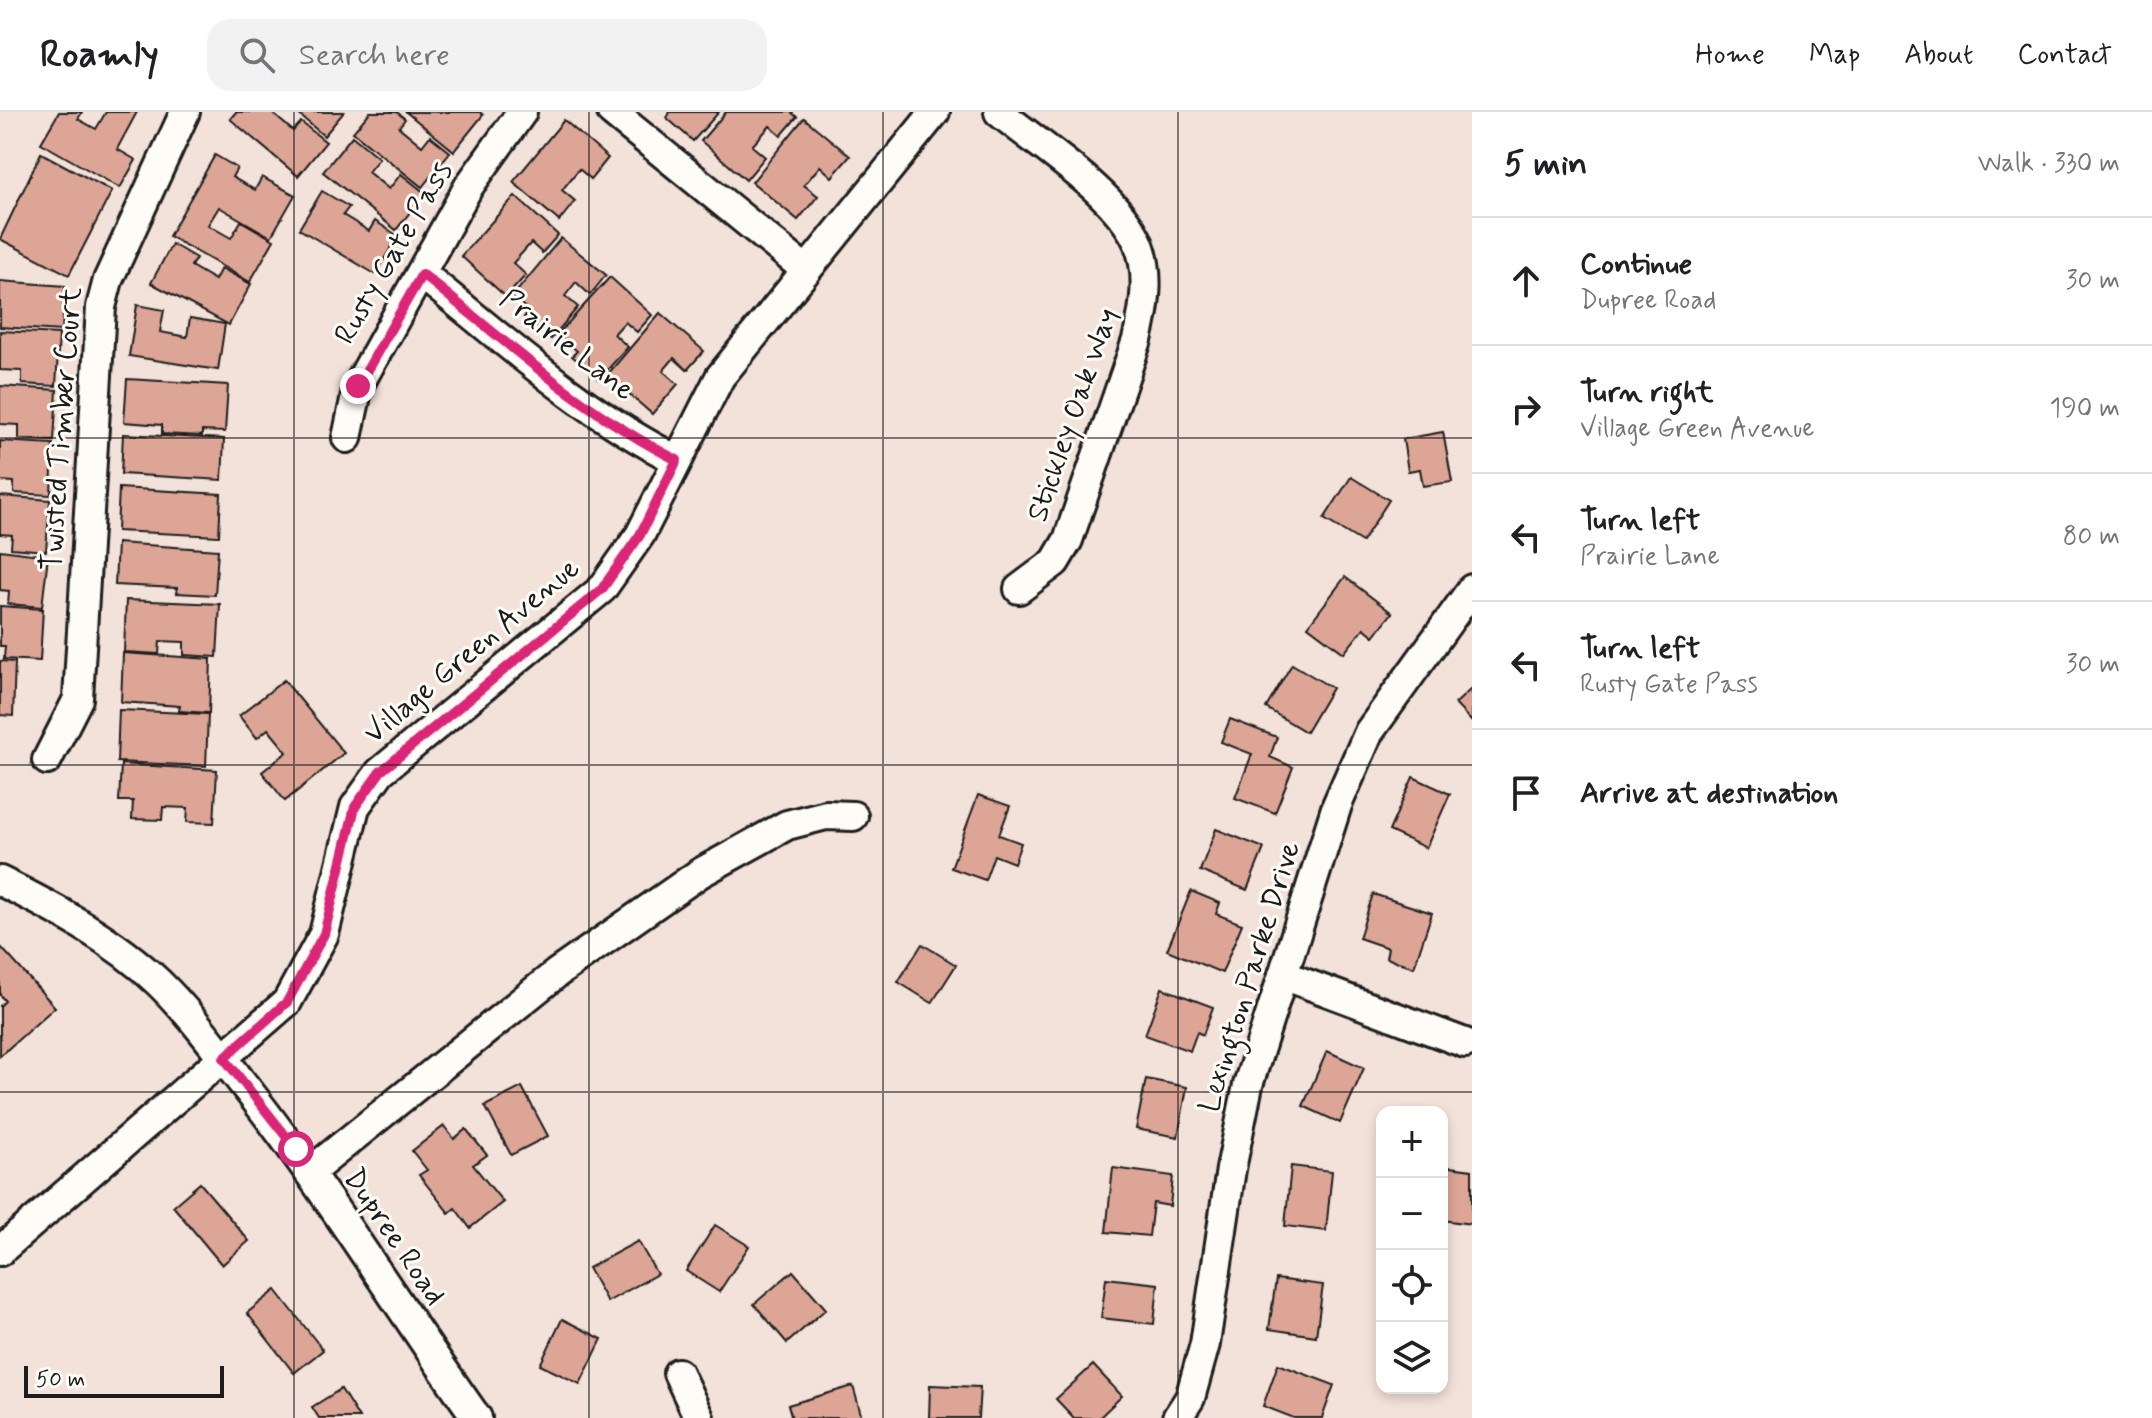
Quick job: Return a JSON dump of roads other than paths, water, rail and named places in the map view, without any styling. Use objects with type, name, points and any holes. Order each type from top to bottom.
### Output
[{"type":"street","name":"Twisted Timber Court","points":[[47,760],[78,699],[101,307],[108,280],[185,112]]},
{"type":"street","name":"Rusty Gate Pass","points":[[347,438],[358,386],[469,186],[522,112]]},
{"type":"street","points":[[612,112],[806,270]]},
{"type":"street","name":"Village Green Avenue","points":[[0,1251],[287,1002],[324,934],[355,807],[380,772],[602,589],[640,535],[720,377],[935,112]]},
{"type":"street","name":"Stickley Oak Way","points":[[999,112],[1120,215],[1138,243],[1145,276],[1145,309],[1137,340],[1068,540],[1055,562],[1019,589]]},
{"type":"street","name":"Prairie Lane","points":[[422,274],[587,406],[630,437],[677,460]]},
{"type":"street","name":"Lexington Parke Drive","points":[[1177,1418],[1190,1398],[1205,1344],[1231,1169],[1248,1085],[1337,805],[1369,732],[1472,589]]},
{"type":"street","points":[[310,1172],[557,973],[700,873],[787,825],[826,815],[853,816]]},
{"type":"street","name":"Dupree Road","points":[[0,881],[42,902],[108,944],[158,982],[224,1058],[310,1172],[400,1309],[477,1418]]},
{"type":"street","points":[[1283,975],[1465,1043]]},
{"type":"street","points":[[678,1373],[699,1418]]}]
